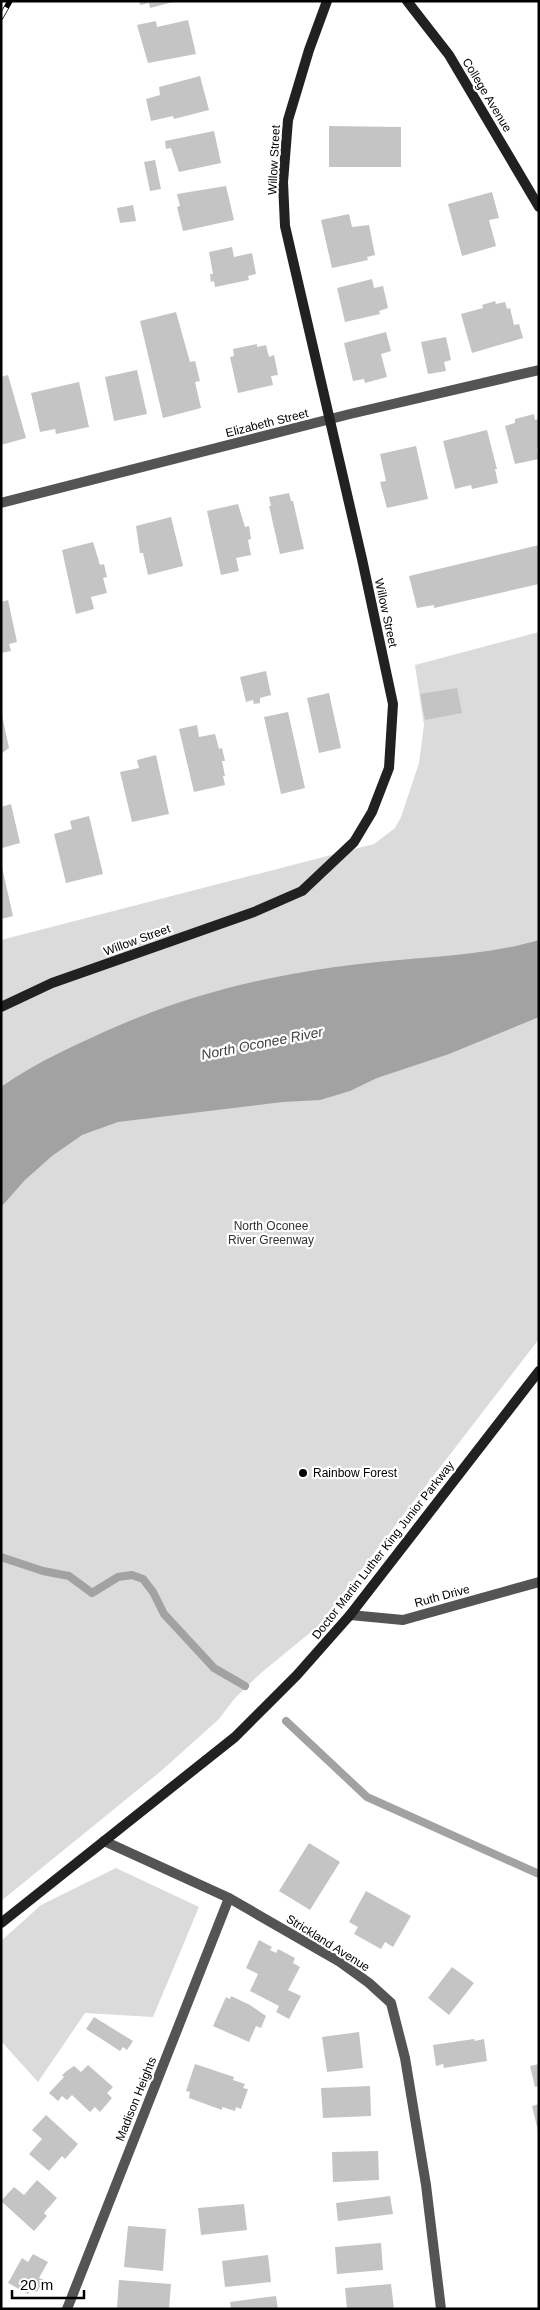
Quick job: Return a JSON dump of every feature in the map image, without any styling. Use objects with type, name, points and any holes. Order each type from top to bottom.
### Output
[{"type":"street","name":"Willow Street","points":[[1,1007],[52,983],[254,912],[302,891],[354,842],[372,812],[389,768],[393,704],[285,226],[283,182],[288,120],[309,50],[327,1]]},
{"type":"street","name":"College Avenue","points":[[406,1],[449,55],[539,207]]},
{"type":"street","name":"Elizabeth Street","points":[[1,503],[330,420],[539,370]]},
{"type":"street","name":"Doctor Martin Luther King Junior Parkway","points":[[1,1923],[235,1736],[297,1675],[350,1614],[539,1371]]},
{"type":"street","name":"Ruth Drive","points":[[350,1614],[403,1620],[539,1582]]},
{"type":"street","name":"Strickland Avenue","points":[[104,1841],[229,1898],[340,1962],[368,1983],[390,2003],[405,2058],[426,2185],[441,2309]]},
{"type":"street","name":"Madison Heights","points":[[66,2309],[229,1898]]},
{"type":"green space","name":"North Oconee River Greenway","points":[[539,632],[539,1339],[317,1627],[261,1673],[235,1698],[218,1720],[161,1771],[1,1901],[1,940],[374,844],[395,828],[401,817],[419,763],[424,725],[415,665]]},
{"type":"green space","points":[[116,1868],[199,1907],[153,2017],[85,2013],[38,2082],[1,2041],[1,1941],[41,1905]]},
{"type":"water","name":"North Oconee River","points":[[539,940],[539,1017],[449,1054],[377,1078],[350,1091],[320,1100],[283,1102],[118,1122],[82,1135],[52,1156],[25,1180],[1,1207],[1,1087],[56,1054],[157,1010],[189,999],[255,982],[359,964],[495,950]]},
{"type":"building","points":[[139,1],[173,2],[150,8],[149,3],[140,5]]},
{"type":"building","points":[[188,20],[196,54],[148,63],[137,25],[156,21],[157,27]]},
{"type":"building","points":[[200,76],[209,110],[174,119],[173,116],[151,121],[146,99],[160,95],[159,87]]},
{"type":"building","points":[[329,126],[401,127],[401,167],[329,167]]},
{"type":"building","points":[[214,131],[221,163],[179,172],[171,148],[166,149],[165,141]]},
{"type":"building","points":[[155,160],[161,189],[150,191],[144,162]]},
{"type":"building","points":[[226,186],[234,220],[183,231],[177,207],[180,206],[177,194]]},
{"type":"building","points":[[492,192],[499,218],[489,220],[496,246],[462,256],[448,204]]},
{"type":"building","points":[[133,205],[136,221],[120,223],[117,208]]},
{"type":"building","points":[[349,214],[352,227],[369,225],[375,255],[367,257],[368,260],[332,268],[321,220]]},
{"type":"building","points":[[232,247],[234,257],[252,253],[256,274],[248,276],[249,280],[215,287],[214,281],[211,282],[210,274],[213,274],[209,252]]},
{"type":"building","points":[[372,279],[374,288],[383,286],[388,308],[379,311],[380,314],[345,322],[337,288]]},
{"type":"building","points":[[495,301],[496,304],[505,302],[507,309],[510,308],[514,325],[519,324],[523,338],[472,353],[461,314],[483,308],[482,305]]},
{"type":"building","points":[[176,312],[190,362],[195,361],[200,381],[195,382],[201,408],[163,418],[140,321]]},
{"type":"building","points":[[386,332],[391,351],[381,354],[387,377],[365,383],[364,379],[353,381],[344,343]]},
{"type":"building","points":[[446,337],[451,360],[444,362],[446,371],[428,374],[421,342]]},
{"type":"building","points":[[257,344],[257,347],[266,345],[269,357],[274,355],[278,375],[271,376],[273,385],[238,393],[230,357],[234,356],[233,349]]},
{"type":"building","points":[[137,370],[147,414],[114,421],[105,377]]},
{"type":"building","points":[[8,375],[26,438],[1,445],[1,377]]},
{"type":"building","points":[[79,382],[89,427],[56,434],[55,429],[40,432],[31,393]]},
{"type":"building","points":[[534,414],[535,420],[539,419],[539,448],[537,448],[539,459],[515,464],[505,426],[515,423],[515,419]]},
{"type":"building","points":[[487,430],[497,469],[495,469],[498,483],[472,489],[471,485],[455,489],[443,441]]},
{"type":"building","points":[[416,446],[428,499],[387,508],[380,482],[386,481],[380,454]]},
{"type":"building","points":[[289,493],[291,501],[293,501],[304,549],[280,554],[269,506],[271,506],[269,497]]},
{"type":"building","points":[[238,504],[245,527],[249,526],[251,539],[248,540],[251,555],[236,558],[239,571],[221,575],[207,511]]},
{"type":"building","points":[[171,517],[183,566],[148,575],[143,553],[140,553],[136,526]]},
{"type":"building","points":[[93,542],[100,565],[104,564],[107,577],[103,578],[107,593],[91,597],[94,609],[76,614],[62,550]]},
{"type":"building","points":[[539,545],[539,584],[434,608],[434,605],[417,608],[409,576]]},
{"type":"building","points":[[8,600],[17,642],[9,644],[11,651],[1,653],[1,602]]},
{"type":"building","points":[[266,671],[271,695],[260,698],[260,703],[254,704],[253,700],[246,702],[240,677]]},
{"type":"building","points":[[457,688],[462,713],[425,720],[420,694]]},
{"type":"building","points":[[329,693],[341,748],[319,753],[307,698]]},
{"type":"building","points":[[1,711],[9,748],[1,754]]},
{"type":"building","points":[[288,712],[305,788],[281,794],[264,717]]},
{"type":"building","points":[[197,725],[199,737],[215,734],[219,749],[222,748],[225,761],[222,761],[225,785],[194,792],[179,729]]},
{"type":"building","points":[[156,755],[169,814],[132,822],[120,772],[139,768],[137,760]]},
{"type":"building","points":[[11,804],[20,843],[2,848],[1,807]]},
{"type":"building","points":[[89,816],[103,874],[66,883],[54,834],[72,829],[70,821]]},
{"type":"building","points":[[1,868],[13,916],[1,919]]},
{"type":"building","points":[[309,1843],[340,1862],[310,1910],[279,1891]]},
{"type":"building","points":[[366,1891],[411,1916],[393,1947],[385,1942],[381,1949],[354,1934],[358,1927],[349,1922]]},
{"type":"building","points":[[259,1940],[272,1947],[270,1950],[276,1953],[278,1949],[295,1958],[293,1963],[300,1967],[288,1990],[301,1996],[289,2019],[276,2012],[279,2006],[250,1991],[258,1974],[246,1968]]},
{"type":"building","points":[[452,1967],[474,1983],[449,2015],[428,1998]]},
{"type":"building","points":[[231,1996],[250,2005],[266,2016],[261,2028],[256,2026],[249,2042],[213,2026],[226,1997],[230,1999]]},
{"type":"building","points":[[94,2017],[133,2041],[127,2050],[123,2047],[120,2051],[86,2029]]},
{"type":"building","points":[[359,2032],[363,2068],[327,2072],[322,2037]]},
{"type":"building","points":[[474,2039],[475,2041],[484,2039],[487,2061],[444,2068],[443,2064],[436,2066],[433,2045]]},
{"type":"building","points":[[195,2064],[234,2077],[233,2080],[245,2084],[243,2088],[248,2089],[241,2109],[236,2107],[235,2111],[222,2107],[222,2110],[189,2098],[190,2092],[186,2091]]},
{"type":"building","points":[[539,2064],[539,2086],[535,2087],[530,2066]]},
{"type":"building","points":[[88,2065],[113,2087],[107,2093],[112,2098],[100,2112],[95,2107],[90,2112],[72,2095],[67,2100],[62,2096],[58,2101],[49,2093],[68,2070],[74,2066],[81,2072]]},
{"type":"building","points":[[370,2086],[371,2116],[323,2118],[321,2088]]},
{"type":"building","points":[[539,2104],[539,2131],[538,2131],[532,2106]]},
{"type":"building","points":[[46,2115],[78,2144],[65,2159],[62,2156],[49,2171],[29,2154],[42,2139],[32,2130]]},
{"type":"building","points":[[378,2151],[379,2180],[333,2182],[332,2152]]},
{"type":"building","points":[[37,2180],[57,2198],[44,2213],[47,2216],[34,2231],[1,2201],[14,2187],[24,2195]]},
{"type":"building","points":[[390,2196],[393,2214],[338,2221],[336,2203]]},
{"type":"building","points":[[244,2204],[247,2230],[201,2235],[198,2208]]},
{"type":"building","points":[[128,2226],[166,2229],[163,2271],[124,2267]]},
{"type":"building","points":[[381,2243],[383,2270],[337,2274],[335,2247]]},
{"type":"building","points":[[33,2254],[48,2262],[39,2278],[44,2280],[37,2292],[31,2289],[28,2294],[8,2283],[22,2258],[28,2262]]},
{"type":"building","points":[[268,2255],[271,2282],[225,2287],[222,2261]]},
{"type":"building","points":[[119,2280],[171,2284],[169,2309],[117,2308]]},
{"type":"building","points":[[391,2284],[394,2309],[347,2309],[345,2288]]},
{"type":"building","points":[[276,2296],[278,2309],[231,2309],[230,2302]]},
{"type":"waterway","points":[[1,1557],[43,1571],[69,1576],[92,1593],[118,1577],[132,1575],[143,1579],[153,1592],[164,1614],[214,1668],[245,1686]]},
{"type":"waterway","points":[[286,1721],[367,1797],[539,1874]]},
{"type":"railway","points":[[1,17],[10,1]]},
{"type":"place","name":"Rainbow Forest","points":[[303,1473]]}]
